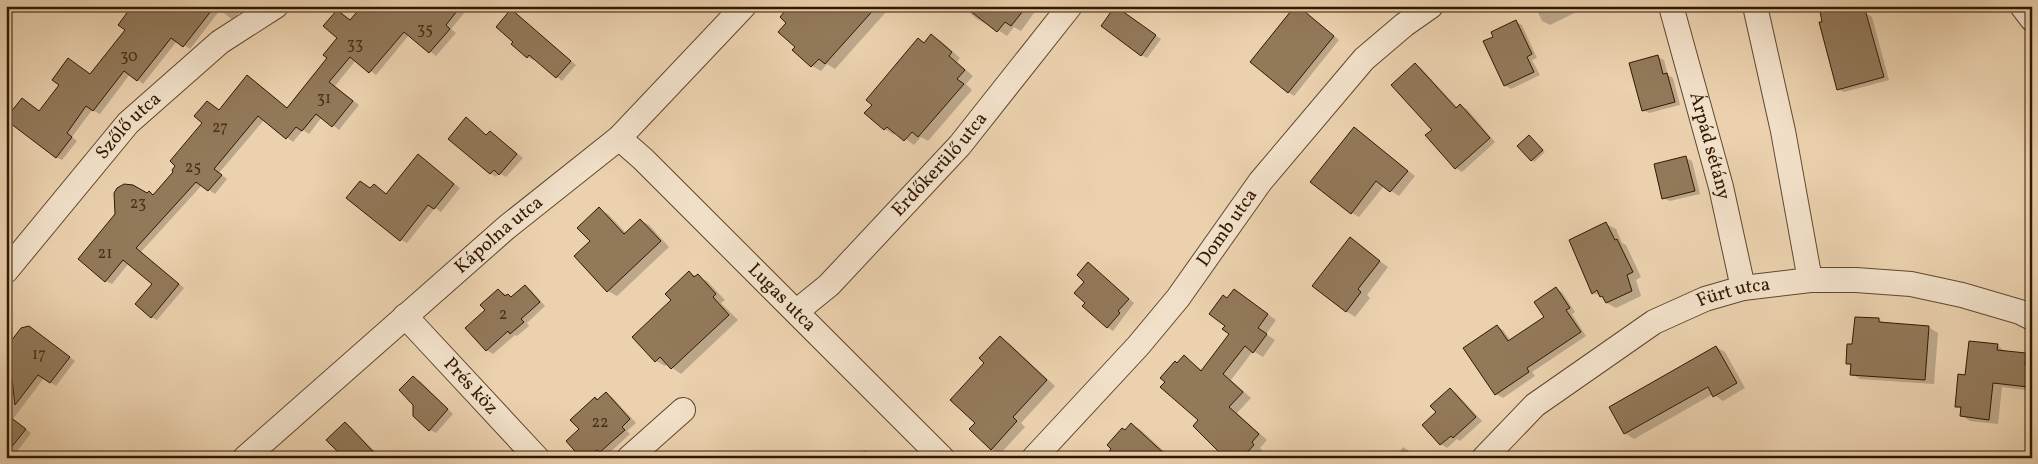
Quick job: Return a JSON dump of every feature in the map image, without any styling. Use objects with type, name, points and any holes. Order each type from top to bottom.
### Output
[{"type":"street","name":"Szőlő utca","points":[[6,271],[128,123],[220,42],[276,6]]},
{"type":"street","name":"Kápolna utca","points":[[245,458],[507,227],[619,138],[744,6]]},
{"type":"street","name":"Erdőkerülő utca","points":[[797,311],[829,285],[954,152],[1070,6]]},
{"type":"street","name":"Domb utca","points":[[1034,458],[1138,346],[1178,298],[1260,182],[1364,58],[1404,25],[1431,6]]},
{"type":"street","name":"Árpád sétány","points":[[1671,6],[1720,187],[1743,288]]},
{"type":"street","points":[[1755,6],[1783,131],[1810,280]]},
{"type":"street","points":[[2022,6],[2032,19]]},
{"type":"street","name":"Lugas utca","points":[[619,138],[643,159],[797,311],[942,458]]},
{"type":"street","name":"Fürt utca","points":[[1484,458],[1535,405],[1654,322],[1705,299],[1743,288],[1810,280],[1856,280],[1911,284],[1962,295],[2020,312],[2032,318]]},
{"type":"street","name":"Prés köz","points":[[405,316],[537,458]]},
{"type":"street","points":[[628,458],[683,410]]},
{"type":"building","points":[[132,6],[215,6],[183,47],[171,38],[137,81],[124,71],[93,111],[86,106],[67,133],[72,137],[56,158],[6,120],[6,118],[22,98],[39,111],[59,85],[52,80],[68,58],[90,74],[125,30],[118,25]]},
{"type":"building","points":[[362,6],[461,6],[446,25],[450,29],[429,53],[404,32],[369,73],[350,57],[329,82],[353,101],[332,127],[316,114],[302,131],[296,127],[286,139],[258,116],[214,169],[222,175],[208,191],[196,182],[136,248],[179,284],[151,318],[135,304],[152,284],[123,260],[105,282],[78,259],[115,214],[114,193],[117,188],[124,184],[133,185],[147,193],[149,191],[153,195],[173,172],[172,170],[175,166],[170,161],[202,123],[194,116],[207,101],[219,110],[247,75],[287,108],[327,58],[323,55],[337,38],[323,26],[337,10],[350,20]]},
{"type":"building","points":[[789,6],[877,6],[825,64],[819,59],[811,67],[792,50],[795,47],[778,32],[786,23],[780,17]]},
{"type":"building","points":[[964,6],[1027,6],[1011,26],[1005,22],[997,32]]},
{"type":"building","points":[[1115,6],[1156,35],[1141,56],[1101,26]]},
{"type":"building","points":[[1295,6],[1298,6],[1334,36],[1288,93],[1250,62]]},
{"type":"building","points":[[1819,6],[1864,6],[1884,77],[1837,90],[1819,22],[1822,22]]},
{"type":"building","points":[[511,9],[571,61],[556,78],[529,55],[527,58],[496,27]]},
{"type":"building","points":[[1516,20],[1532,54],[1527,57],[1534,72],[1504,86],[1483,41],[1493,37],[1491,32]]},
{"type":"building","points":[[931,34],[952,52],[949,56],[965,70],[957,79],[964,84],[918,137],[912,132],[904,141],[887,127],[884,130],[864,113],[872,105],[866,100],[918,38],[924,43]]},
{"type":"building","points":[[1658,55],[1663,74],[1667,73],[1675,102],[1642,111],[1629,63]]},
{"type":"building","points":[[1415,63],[1456,108],[1460,104],[1490,138],[1455,169],[1425,135],[1432,130],[1391,85]]},
{"type":"building","points":[[466,117],[486,135],[490,131],[517,154],[499,175],[494,170],[490,174],[448,139]]},
{"type":"building","points":[[1354,127],[1408,171],[1390,192],[1376,181],[1351,214],[1310,182]]},
{"type":"building","points":[[1529,135],[1543,150],[1531,161],[1517,146]]},
{"type":"building","points":[[418,154],[454,184],[434,209],[428,205],[400,241],[346,198],[360,181],[370,188],[374,184],[386,194]]},
{"type":"building","points":[[1686,156],[1695,191],[1662,199],[1654,164]]},
{"type":"building","points":[[599,207],[624,234],[640,219],[661,241],[607,292],[574,256],[590,241],[577,228]]},
{"type":"building","points":[[1606,222],[1615,240],[1617,239],[1633,272],[1627,275],[1632,291],[1606,303],[1602,296],[1600,297],[1597,290],[1592,294],[1569,240]]},
{"type":"building","points":[[1350,237],[1380,261],[1358,289],[1361,292],[1346,312],[1312,286]]},
{"type":"building","points":[[1088,262],[1129,299],[1118,311],[1120,313],[1107,328],[1082,306],[1085,303],[1074,293],[1084,282],[1077,275]]},
{"type":"building","points":[[689,271],[694,277],[698,274],[716,294],[713,297],[729,315],[671,369],[660,357],[655,362],[632,337],[671,300],[665,294]]},
{"type":"building","points":[[525,285],[540,302],[521,319],[524,322],[510,334],[508,331],[486,351],[465,328],[485,310],[480,305],[498,289],[505,296],[508,294],[511,297]]},
{"type":"building","points":[[1556,287],[1570,308],[1566,310],[1581,332],[1527,368],[1529,372],[1495,395],[1463,348],[1497,325],[1508,341],[1544,317],[1534,302]]},
{"type":"building","points":[[1234,289],[1268,314],[1258,328],[1267,334],[1253,353],[1245,346],[1223,374],[1243,392],[1229,407],[1259,434],[1252,442],[1254,445],[1242,458],[1225,458],[1193,426],[1198,420],[1160,387],[1165,382],[1160,378],[1175,361],[1177,363],[1184,355],[1201,371],[1229,334],[1222,329],[1225,326],[1209,314],[1223,295],[1227,298]]},
{"type":"building","points":[[1855,317],[1879,318],[1879,322],[1929,326],[1925,380],[1850,375],[1851,364],[1846,364],[1847,344],[1852,344]]},
{"type":"building","points":[[29,326],[70,357],[50,383],[38,375],[15,405],[8,345],[21,328]]},
{"type":"building","points":[[1000,336],[1047,380],[1013,417],[1017,421],[991,450],[969,429],[975,423],[950,400],[984,363],[979,358]]},
{"type":"building","points":[[1969,341],[1998,344],[1997,350],[2026,353],[2025,365],[2030,366],[2028,387],[1993,383],[1989,420],[1960,416],[1961,407],[1955,407],[1958,374],[1965,375]]},
{"type":"building","points":[[1716,346],[1737,383],[1713,397],[1708,387],[1624,434],[1609,407]]},
{"type":"building","points":[[413,376],[448,409],[429,431],[413,416],[413,405],[399,390]]},
{"type":"building","points":[[1450,388],[1476,417],[1453,438],[1451,436],[1440,445],[1422,425],[1436,412],[1430,406]]},
{"type":"building","points":[[606,392],[630,419],[622,427],[625,430],[600,452],[597,450],[588,458],[581,458],[566,441],[579,429],[570,420],[595,397],[597,400]]},
{"type":"building","points":[[6,414],[26,429],[6,454]]},
{"type":"building","points":[[345,422],[379,458],[344,458],[326,440]]},
{"type":"building","points":[[1131,423],[1169,458],[1104,458],[1111,449],[1107,445],[1122,428],[1125,430]]}]
